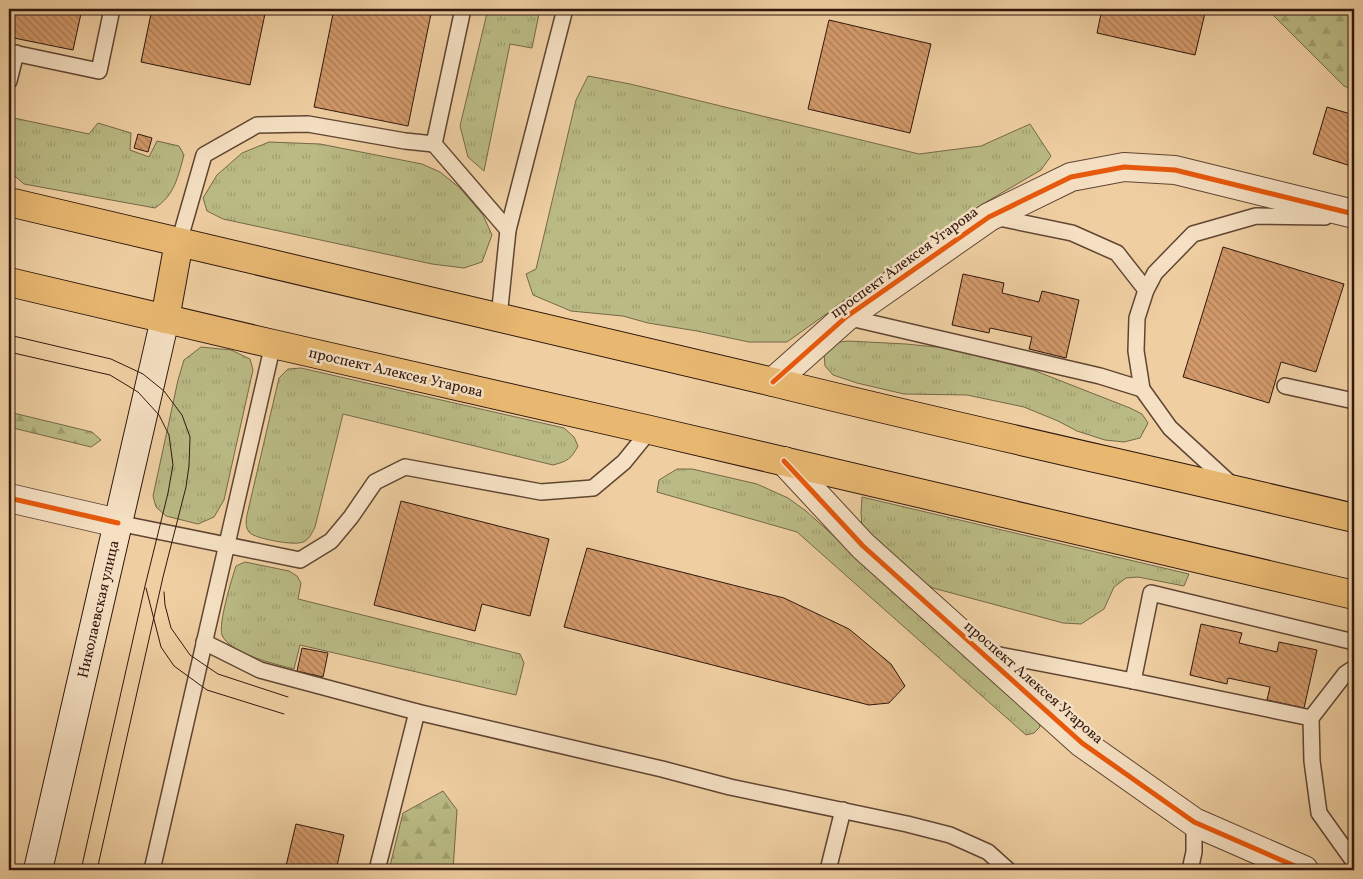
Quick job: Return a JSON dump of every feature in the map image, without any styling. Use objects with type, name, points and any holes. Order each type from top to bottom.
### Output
[{"type":"main road","points":[[9,202],[864,405],[1354,518]]},
{"type":"main road","points":[[164,319],[179,242]]},
{"type":"main road","name":"проспект Алексея Угарова","points":[[9,282],[1354,595]]},
{"type":"street","name":"проспект Алексея Угарова","points":[[773,382],[846,317],[989,217],[1071,177],[1124,168],[1175,170],[1354,216]]},
{"type":"street","name":"Николаевская улица","points":[[38,870],[164,319]]},
{"type":"street","name":"проспект Алексея Угарова","points":[[784,461],[863,546],[1082,743],[1194,822],[1304,870]]},
{"type":"street","points":[[9,498],[118,523]]},
{"type":"lane","points":[[9,81],[13,53],[99,71],[112,9]]},
{"type":"lane","points":[[434,144],[463,9]]},
{"type":"lane","points":[[499,317],[508,230],[565,9]]},
{"type":"lane","points":[[179,242],[204,155],[257,125],[308,124],[405,141],[434,144],[508,230]]},
{"type":"lane","points":[[1236,490],[1170,428],[1142,389],[1136,351],[1137,318],[1146,290],[1155,273],[1193,234],[1256,216],[1354,216]]},
{"type":"lane","points":[[989,217],[1072,233],[1117,253],[1146,290]]},
{"type":"lane","points":[[846,317],[1100,376],[1142,389]]},
{"type":"lane","points":[[152,870],[273,344]]},
{"type":"lane","points":[[1285,386],[1354,400]]},
{"type":"lane","points":[[118,523],[300,560],[331,541],[351,517],[375,482],[405,466],[541,492],[593,488],[624,462],[650,430]]},
{"type":"lane","points":[[1132,681],[1151,593],[1354,642]]},
{"type":"lane","points":[[204,642],[260,670],[417,712],[554,743],[730,787],[843,810],[950,835],[988,852],[1008,870]]},
{"type":"lane","points":[[980,652],[1311,718]]},
{"type":"lane","points":[[1354,668],[1344,674],[1311,718],[1312,761],[1319,813],[1354,862]]},
{"type":"lane","points":[[377,870],[417,712]]},
{"type":"lane","points":[[828,870],[843,810]]},
{"type":"lane","points":[[1190,870],[1194,852],[1194,822]]},
{"type":"green space","points":[[488,9],[540,9],[532,48],[510,44],[484,171],[468,157],[460,126]]},
{"type":"green space","points":[[1267,9],[1354,9],[1354,90],[1344,86]]},
{"type":"green space","points":[[588,76],[630,84],[919,154],[981,146],[1030,124],[1051,156],[1041,170],[988,201],[787,342],[749,342],[648,323],[623,316],[571,311],[533,295],[526,274],[536,269],[576,100]]},
{"type":"green space","points":[[14,118],[89,134],[98,123],[131,133],[130,150],[149,157],[157,141],[179,146],[184,155],[175,185],[162,203],[155,208],[24,184],[9,171],[9,123]]},
{"type":"green space","points":[[269,142],[320,144],[422,164],[440,172],[460,188],[483,215],[492,235],[482,262],[464,268],[432,264],[223,219],[207,211],[203,198],[217,175],[242,153]]},
{"type":"green space","points":[[848,341],[946,348],[1033,370],[1130,408],[1142,414],[1148,423],[1140,438],[1124,442],[1105,440],[1077,431],[1024,407],[967,395],[904,394],[857,383],[833,375],[825,366],[824,353],[833,343]]},
{"type":"green space","points":[[201,347],[231,350],[250,359],[253,370],[224,500],[214,517],[198,524],[166,516],[156,507],[153,496],[184,360]]},
{"type":"green space","points":[[301,368],[564,428],[574,437],[578,446],[568,459],[553,465],[343,414],[315,527],[310,536],[305,541],[299,543],[260,538],[248,531],[246,520],[279,378],[288,369]]},
{"type":"green space","points":[[9,412],[92,432],[101,440],[91,447],[9,427]]},
{"type":"green space","points":[[677,469],[692,469],[757,484],[788,498],[806,511],[1038,719],[1040,727],[1034,733],[1026,735],[797,532],[657,492],[659,480]]},
{"type":"green space","points":[[862,497],[1189,574],[1184,586],[1138,577],[1126,578],[1114,587],[1104,609],[1081,624],[1063,623],[933,588],[911,575],[862,526]]},
{"type":"green space","points":[[245,562],[289,571],[297,576],[301,583],[298,599],[520,654],[524,663],[516,695],[300,645],[294,669],[243,653],[227,642],[222,635],[221,629],[226,601],[236,566]]},
{"type":"green space","points":[[443,791],[457,810],[453,870],[389,870],[403,813]]},
{"type":"building","points":[[9,9],[82,9],[73,50],[9,37]]},
{"type":"building","points":[[152,9],[266,9],[250,85],[141,62]]},
{"type":"building","points":[[334,9],[432,9],[408,126],[314,107]]},
{"type":"building","points":[[1102,9],[1206,9],[1195,55],[1097,33]]},
{"type":"building","points":[[829,20],[931,44],[910,133],[808,109]]},
{"type":"building","points":[[1327,107],[1354,115],[1354,167],[1313,154]]},
{"type":"building","points":[[138,134],[152,138],[148,152],[134,148]]},
{"type":"building","points":[[1223,247],[1344,284],[1316,372],[1281,362],[1269,403],[1183,377]]},
{"type":"building","points":[[963,274],[1004,283],[1002,293],[1039,302],[1042,291],[1079,300],[1066,358],[1029,349],[1032,337],[990,328],[989,333],[952,325]]},
{"type":"building","points":[[401,501],[549,539],[530,616],[482,604],[475,631],[374,605]]},
{"type":"building","points":[[587,548],[784,598],[849,629],[891,664],[905,686],[889,703],[869,705],[564,627]]},
{"type":"building","points":[[1201,624],[1242,633],[1239,643],[1277,652],[1279,642],[1317,650],[1304,708],[1267,700],[1270,687],[1228,678],[1227,684],[1190,675]]},
{"type":"building","points":[[302,648],[328,653],[323,677],[297,671]]},
{"type":"building","points":[[296,824],[344,835],[336,870],[285,870]]},
{"type":"tram line","points":[[9,335],[111,359],[143,374],[164,391],[182,415],[190,437],[186,487],[163,577],[97,870]]},
{"type":"tram line","points":[[9,352],[110,375],[138,392],[159,415],[169,435],[173,465],[168,493],[81,870]]},
{"type":"tram line","points":[[146,588],[161,647],[174,666],[207,690],[284,714]]},
{"type":"tram line","points":[[164,592],[171,628],[190,655],[218,674],[288,697]]},
{"type":"cycle path","points":[[773,382],[846,317],[989,217],[1071,177],[1124,167],[1175,170],[1354,214]]},
{"type":"cycle path","points":[[784,461],[863,546],[1082,743],[1194,822],[1304,870]]},
{"type":"cycle path","points":[[9,498],[118,523]]}]
